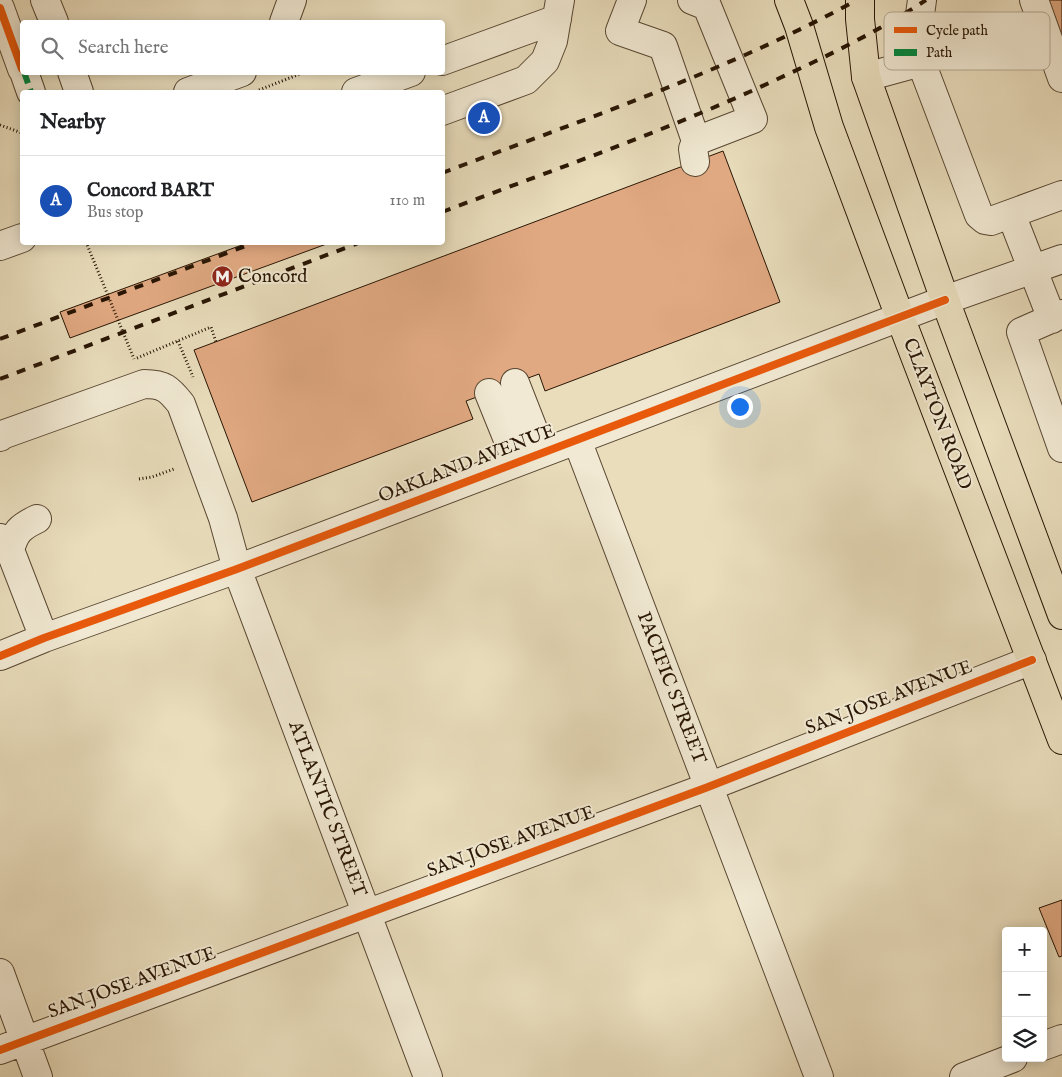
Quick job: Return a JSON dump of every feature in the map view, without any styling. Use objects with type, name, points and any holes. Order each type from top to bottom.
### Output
[{"type":"main road","name":"CLAYTON ROAD","points":[[789,0],[801,13],[829,127],[1062,740]]},
{"type":"main road","points":[[860,0],[866,77],[945,300],[1062,615]]},
{"type":"street","points":[[45,0],[53,20]]},
{"type":"street","points":[[285,20],[292,0]]},
{"type":"street","points":[[632,0],[620,31],[663,46],[695,152],[753,119],[707,6],[692,0]]},
{"type":"street","points":[[1034,0],[1038,12]]},
{"type":"street","points":[[0,8],[20,63]]},
{"type":"street","points":[[445,60],[559,9]]},
{"type":"street","points":[[445,110],[526,80],[545,61],[553,41],[559,9]]},
{"type":"street","points":[[1050,45],[1062,78]]},
{"type":"street","points":[[866,77],[892,70]]},
{"type":"street","points":[[924,70],[979,215],[985,220],[991,221],[1062,194]]},
{"type":"street","points":[[25,75],[30,90]]},
{"type":"street","points":[[73,75],[78,90]]},
{"type":"street","points":[[193,90],[234,75]]},
{"type":"street","points":[[362,90],[403,75]]},
{"type":"street","points":[[1010,214],[1032,270],[1057,316],[1021,332],[1062,448]]},
{"type":"street","points":[[0,246],[20,239]]},
{"type":"street","name":"OAKLAND AVENUE","points":[[0,656],[945,300],[1062,259]]},
{"type":"street","points":[[515,383],[542,452]]},
{"type":"street","name":"ATLANTIC STREET","points":[[0,437],[139,385],[157,384],[170,391],[181,404],[223,518],[237,568],[428,1077]]},
{"type":"street","points":[[489,393],[517,462]]},
{"type":"street","name":"PACIFIC STREET","points":[[577,440],[820,1077]]},
{"type":"street","points":[[37,519],[25,524],[5,544],[44,638]]},
{"type":"street","name":"SAN JOSE AVENUE","points":[[12,1045],[708,787],[1032,660]]},
{"type":"street","points":[[0,973],[12,1045],[38,1077]]},
{"type":"street","points":[[1047,1045],[1062,1039]]},
{"type":"street","points":[[964,1077],[1003,1062]]},
{"type":"path","points":[[259,90],[297,75]]},
{"type":"path","points":[[0,126],[20,132]]},
{"type":"path","points":[[87,245],[134,359]]},
{"type":"path","points":[[139,479],[152,477],[174,469]]},
{"type":"building","points":[[1047,0],[1062,0],[1062,42]]},
{"type":"building","points":[[723,151],[780,302],[545,391],[539,374],[466,401],[473,419],[252,502],[194,350]]},
{"type":"building","points":[[242,245],[324,245],[70,338],[60,312]]},
{"type":"building","points":[[1062,900],[1062,956],[1059,957],[1039,908]]},
{"type":"railway","points":[[445,172],[600,114],[705,72],[807,26],[857,0]]},
{"type":"railway","points":[[907,12],[926,0]]},
{"type":"railway","points":[[445,211],[702,113],[822,58],[884,25]]},
{"type":"railway","points":[[0,339],[248,245]]},
{"type":"railway","points":[[0,379],[353,245]]},
{"type":"marked path","points":[[25,75],[30,90]]},
{"type":"cycle path","points":[[0,8],[20,63]]},
{"type":"cycle path","points":[[0,656],[44,638],[237,569],[945,300]]},
{"type":"cycle path","points":[[0,1050],[708,787],[1032,660]]},
{"type":"place","name":"Concord BART","points":[[484,118]]},
{"type":"place","name":"Concord","points":[[222,277]]}]
